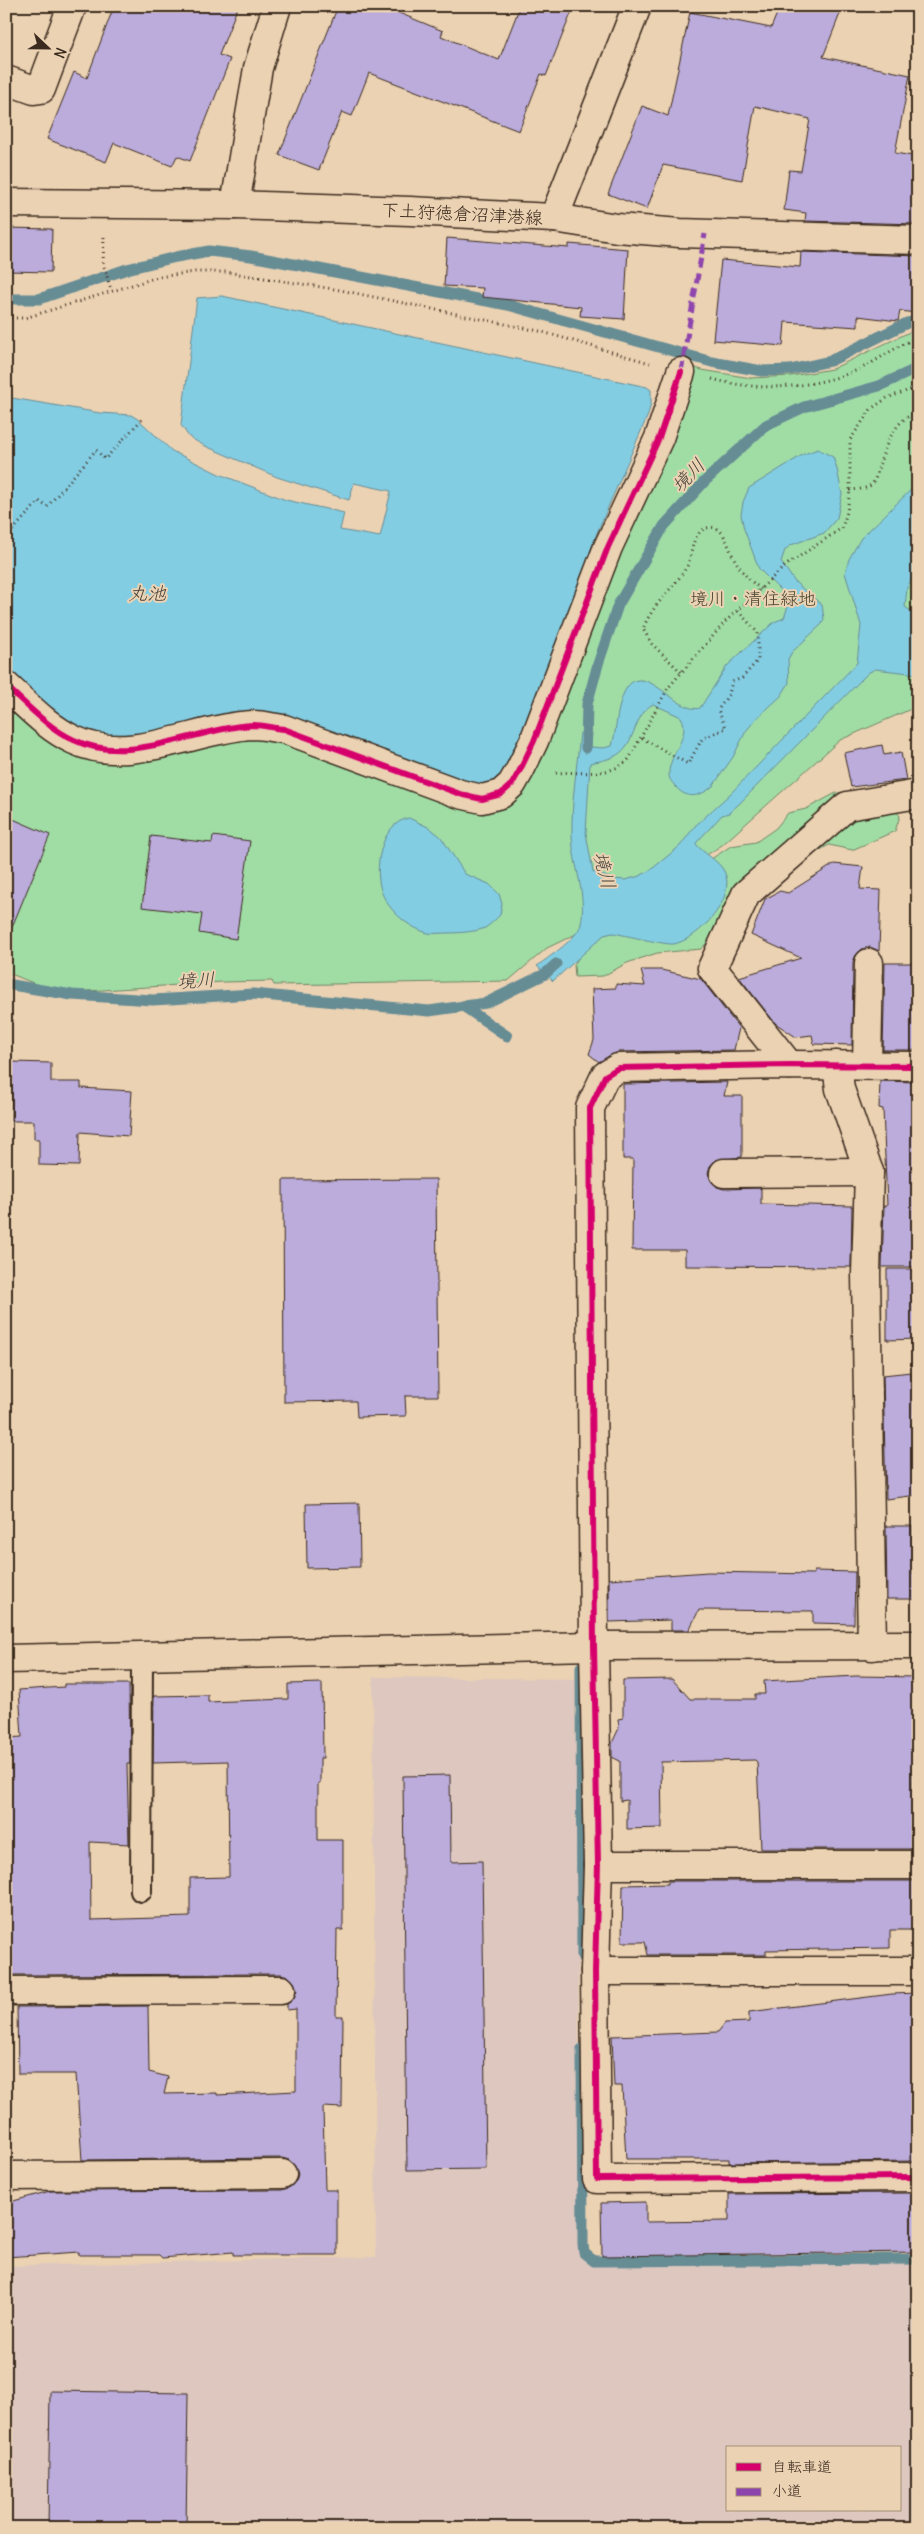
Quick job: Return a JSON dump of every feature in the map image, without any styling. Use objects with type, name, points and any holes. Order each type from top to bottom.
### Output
[{"type":"street","points":[[6,80],[34,90],[41,89],[72,6]]},
{"type":"street","points":[[235,205],[258,68],[277,6]]},
{"type":"street","points":[[554,218],[636,6]]},
{"type":"street","name":"下土狩徳倉沼津港線","points":[[6,203],[235,205],[554,218],[617,228],[680,234],[918,240]]},
{"type":"street","points":[[6,686],[35,713],[66,736],[95,746],[152,747],[254,725],[284,729],[460,794],[482,799],[501,794],[512,784],[534,741],[608,547],[659,438],[681,372]]},
{"type":"street","points":[[789,1065],[712,968],[746,894],[847,806],[918,794]]},
{"type":"street","points":[[867,1065],[869,963]]},
{"type":"street","points":[[918,1066],[789,1065],[618,1068],[605,1076],[590,1108],[594,1646],[598,1865],[595,1971],[597,2179],[918,2177]]},
{"type":"street","points":[[837,1065],[840,1089],[869,1172],[866,1274],[872,1646]]},
{"type":"street","points":[[724,1173],[869,1172]]},
{"type":"street","points":[[6,1659],[594,1646],[918,1645]]},
{"type":"street","points":[[598,1865],[918,1865]]},
{"type":"street","points":[[595,1971],[918,1971]]},
{"type":"street","points":[[6,1992],[281,1990]]},
{"type":"street","points":[[6,2176],[282,2174]]},
{"type":"lane","points":[[141,1891],[142,1656]]},
{"type":"path","points":[[104,267],[110,288]]},
{"type":"path","points":[[6,318],[25,318],[110,288],[158,277],[195,272],[226,272],[276,279],[539,331],[681,372],[736,385],[784,387],[818,382],[859,369],[918,338]]},
{"type":"path","points":[[568,772],[610,771],[622,766],[642,738],[667,692],[681,672],[738,611],[785,566],[842,528],[848,512],[850,490],[850,440],[871,409],[887,398],[918,387]]},
{"type":"path","points":[[850,490],[866,488],[873,483],[886,443],[898,426],[911,414],[918,412]]},
{"type":"path","points":[[6,538],[39,501],[47,507],[96,450],[105,459],[144,417]]},
{"type":"path","points":[[681,672],[652,644],[643,629],[649,614],[677,583],[688,564],[690,549],[703,530],[710,527],[718,529],[725,537],[744,575],[761,589]]},
{"type":"path","points":[[642,738],[688,764],[702,739],[726,728],[718,710],[729,694],[732,682],[742,678],[758,660],[758,633],[738,611]]},
{"type":"shaded area","points":[[373,1677],[575,1679],[581,2254],[594,2265],[918,2260],[918,2528],[6,2528],[6,2266],[376,2257]]},
{"type":"green space","name":"境川・清住緑地","points":[[918,328],[918,706],[840,740],[722,845],[613,916],[547,948],[508,981],[274,985],[272,981],[222,982],[58,993],[6,972],[6,694],[256,736],[495,790],[656,407],[671,360],[702,370],[751,378],[791,376],[832,369]]},
{"type":"green space","points":[[860,792],[893,807],[900,816],[895,831],[852,850],[829,845],[800,861],[779,879],[731,893],[717,932],[701,949],[657,953],[627,963],[603,976],[575,977],[574,965],[583,950],[731,846],[756,842],[776,828],[788,813],[806,809],[836,793]]},
{"type":"water","name":"丸池","points":[[222,296],[647,387],[651,390],[651,403],[648,415],[596,535],[552,662],[513,761],[493,787],[484,791],[291,720],[132,742],[76,731],[19,685],[6,670],[6,397],[100,413],[131,415],[139,420],[172,451],[219,474],[286,500],[344,513],[340,530],[380,537],[391,491],[354,483],[349,500],[277,477],[203,445],[189,437],[181,425],[197,298]]},
{"type":"water","points":[[818,449],[833,457],[837,469],[842,494],[837,518],[824,533],[791,545],[785,550],[781,562],[795,582],[822,605],[824,619],[822,624],[792,652],[788,659],[789,683],[781,696],[746,731],[733,757],[713,786],[704,792],[694,796],[685,794],[670,779],[670,767],[682,738],[684,724],[681,717],[653,704],[642,715],[628,744],[623,750],[611,758],[590,763],[586,833],[593,872],[613,879],[625,880],[640,876],[653,868],[680,846],[695,826],[731,793],[857,663],[861,625],[845,573],[849,559],[861,538],[918,483],[918,566],[907,588],[905,607],[918,616],[918,674],[875,669],[868,673],[740,803],[729,813],[722,815],[697,842],[696,844],[699,848],[721,867],[727,881],[726,893],[721,904],[704,926],[684,940],[674,944],[613,933],[604,935],[553,981],[537,966],[575,935],[581,924],[581,891],[572,836],[573,798],[580,733],[592,733],[591,747],[603,748],[612,746],[620,704],[627,687],[636,680],[646,681],[657,686],[690,708],[700,708],[727,666],[774,622],[784,618],[790,600],[759,569],[744,529],[741,515],[743,502],[749,488],[804,454]]},
{"type":"water","points":[[409,818],[430,828],[441,837],[465,874],[489,884],[499,894],[502,904],[500,915],[487,927],[466,932],[428,933],[407,923],[389,906],[379,883],[378,872],[381,849],[391,829],[399,822]]},
{"type":"building","points":[[114,6],[238,6],[219,55],[230,59],[190,161],[177,156],[172,166],[114,143],[106,162],[47,139],[74,72],[87,78]]},
{"type":"building","points":[[338,6],[382,6],[443,31],[441,36],[499,60],[520,6],[574,6],[546,76],[541,74],[519,131],[369,73],[352,116],[342,112],[319,170],[279,155]]},
{"type":"building","points":[[780,6],[843,6],[823,57],[910,75],[895,153],[918,157],[918,224],[805,221],[806,213],[784,210],[789,170],[801,171],[810,119],[755,106],[742,180],[663,165],[647,209],[608,194],[642,106],[668,116],[690,12],[771,28]]},
{"type":"building","points":[[6,228],[52,229],[51,272],[6,271]]},
{"type":"building","points":[[447,238],[569,248],[569,244],[628,249],[624,319],[580,316],[581,307],[482,297],[483,288],[444,286]]},
{"type":"building","points":[[801,252],[918,256],[916,313],[900,311],[898,321],[858,316],[858,327],[785,322],[783,346],[713,340],[721,260],[800,267]]},
{"type":"building","points":[[882,745],[884,755],[901,752],[906,780],[851,787],[844,753]]},
{"type":"building","points":[[6,816],[50,835],[7,939],[6,939]]},
{"type":"building","points":[[151,836],[212,843],[213,836],[250,841],[236,939],[199,933],[202,914],[142,907]]},
{"type":"building","points":[[834,864],[863,867],[860,889],[881,890],[879,951],[870,947],[862,949],[856,955],[853,962],[852,1045],[814,1044],[812,1035],[796,1037],[775,1023],[739,977],[801,958],[751,935],[765,899],[780,891],[788,893]]},
{"type":"building","points":[[885,963],[918,963],[918,1050],[883,1050]]},
{"type":"building","points":[[641,970],[661,970],[701,979],[739,1028],[734,1050],[618,1052],[599,1062],[589,1054],[594,1040],[592,989],[616,988],[616,984],[645,986]]},
{"type":"building","points":[[12,1062],[51,1063],[51,1082],[81,1082],[81,1088],[132,1091],[129,1136],[80,1132],[79,1166],[39,1165],[39,1139],[34,1139],[34,1121],[11,1121]]},
{"type":"building","points":[[880,1081],[918,1082],[915,1267],[882,1267],[884,1206],[887,1206],[883,1109],[879,1108]]},
{"type":"building","points":[[727,1082],[724,1096],[742,1096],[742,1157],[716,1160],[710,1166],[708,1173],[711,1181],[717,1187],[724,1189],[761,1188],[761,1204],[852,1206],[851,1267],[685,1266],[685,1250],[632,1250],[633,1159],[623,1159],[623,1084]]},
{"type":"building","points":[[436,1179],[438,1396],[405,1396],[406,1416],[357,1417],[356,1401],[284,1402],[283,1180]]},
{"type":"building","points":[[887,1269],[918,1269],[918,1339],[887,1340]]},
{"type":"building","points":[[911,1372],[915,1424],[911,1424],[918,1495],[886,1499],[883,1375]]},
{"type":"building","points":[[359,1503],[360,1567],[307,1568],[306,1504]]},
{"type":"building","points":[[886,1526],[912,1526],[913,1574],[918,1574],[918,1599],[887,1599]]},
{"type":"building","points":[[814,1571],[855,1572],[854,1624],[813,1623],[813,1611],[699,1610],[689,1630],[671,1630],[671,1620],[609,1622],[609,1579],[708,1572],[814,1574]]},
{"type":"building","points":[[856,1676],[918,1677],[918,1761],[913,1761],[912,1849],[761,1849],[757,1762],[755,1760],[661,1762],[662,1828],[627,1829],[627,1800],[620,1801],[620,1761],[612,1757],[612,1743],[619,1728],[618,1719],[623,1718],[623,1680],[672,1679],[690,1699],[755,1699],[755,1694],[765,1694],[764,1681]]},
{"type":"building","points":[[322,1683],[323,1758],[320,1758],[320,1783],[318,1783],[318,1840],[343,1840],[343,1930],[337,1930],[336,2016],[343,2016],[342,2108],[323,2107],[325,2190],[337,2190],[337,2255],[233,2255],[233,2252],[162,2258],[159,2255],[79,2255],[79,2252],[6,2257],[6,2203],[50,2191],[282,2190],[290,2187],[296,2181],[298,2174],[295,2166],[289,2160],[282,2158],[82,2160],[76,2074],[18,2074],[17,2007],[148,2006],[149,2072],[168,2077],[164,2094],[217,2093],[217,2095],[296,2091],[296,2009],[287,2010],[287,2004],[294,1998],[297,1990],[294,1982],[288,1976],[281,1974],[12,1975],[7,1973],[6,1738],[22,1737],[19,1690],[64,1687],[64,1684],[129,1684],[130,1764],[127,1764],[129,1844],[90,1842],[91,1920],[190,1917],[190,1878],[229,1877],[228,1761],[153,1763],[154,1696],[208,1695],[208,1702],[288,1699],[288,1684]]},
{"type":"building","points":[[450,1775],[451,1862],[482,1861],[486,2169],[407,2170],[403,1776]]},
{"type":"building","points":[[668,1881],[918,1881],[918,1930],[890,1930],[890,1948],[766,1950],[766,1955],[648,1955],[645,1942],[622,1942],[623,1885],[668,1884]]},
{"type":"building","points":[[918,1993],[918,2161],[729,2163],[729,2159],[626,2159],[622,2086],[614,2086],[612,2036],[718,2032],[725,2023],[749,2022],[749,2012],[892,1994]]},
{"type":"building","points":[[918,2193],[918,2252],[602,2256],[601,2203],[646,2202],[646,2222],[729,2221],[729,2194]]},
{"type":"building","points":[[50,2391],[188,2393],[186,2528],[48,2528]]},
{"type":"waterway","points":[[6,299],[39,299],[127,269],[209,251],[251,256],[508,305],[712,362],[762,371],[790,370],[830,361],[907,323],[918,321]]},
{"type":"waterway","name":"境川","points":[[586,748],[587,704],[618,605],[664,526],[704,482],[766,425],[804,407],[879,386],[918,368]]},
{"type":"waterway","name":"境川","points":[[6,984],[72,995],[153,1000],[253,994],[429,1011],[486,1003],[545,974],[556,964]]},
{"type":"waterway","points":[[463,1006],[507,1036]]},
{"type":"waterway","points":[[581,1667],[582,1956]]},
{"type":"waterway","points":[[582,2049],[583,2244],[584,2253],[594,2261],[918,2259]]},
{"type":"marked path","points":[[681,372],[705,234]]},
{"type":"cycle path","points":[[6,686],[55,729],[74,740],[96,747],[118,749],[141,748],[232,727],[261,725],[284,729],[460,794],[482,799],[501,794],[512,784],[534,741],[608,547],[659,438],[681,372]]},
{"type":"cycle path","points":[[918,1066],[789,1065],[618,1068],[605,1076],[590,1108],[594,1646],[598,1865],[595,1971],[597,2179],[918,2177]]}]
